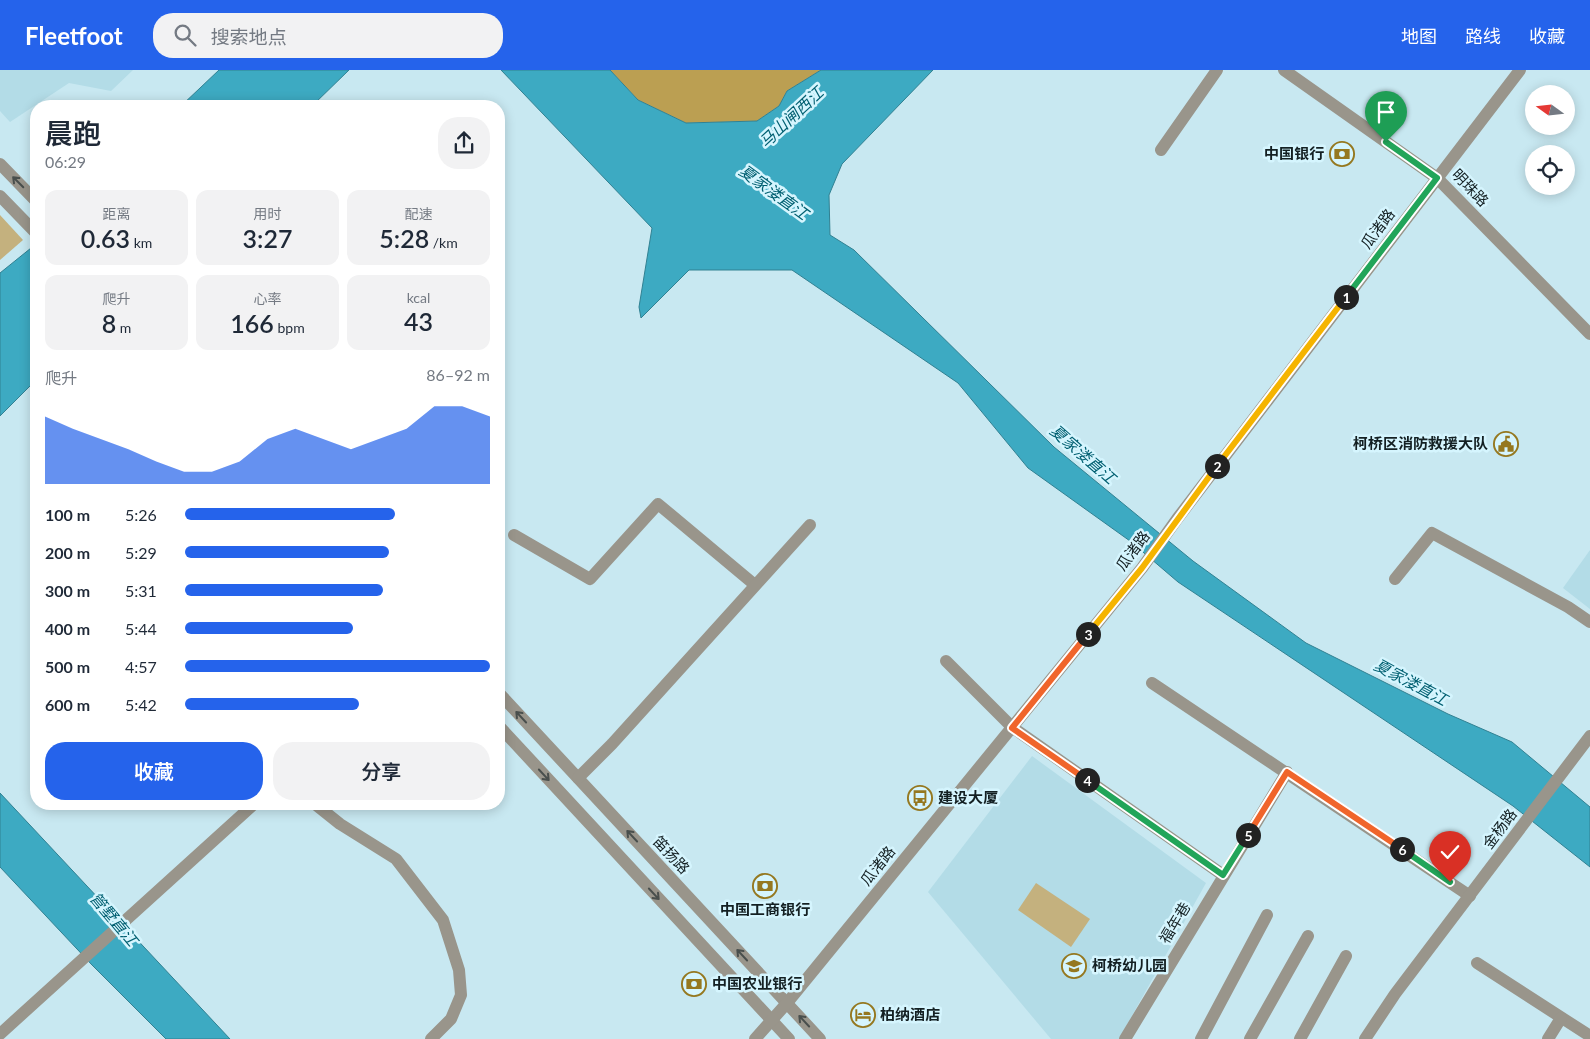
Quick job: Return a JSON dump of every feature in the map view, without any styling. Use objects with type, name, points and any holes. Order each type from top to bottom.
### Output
[{"type":"street","points":[[1161,150],[1218,70]]},
{"type":"street","name":"明珠路","points":[[1284,70],[1437,178],[1590,334]]},
{"type":"street","name":"瓜渚路","points":[[755,1039],[787,1003],[1142,568],[1176,519],[1520,70]]},
{"type":"street","points":[[0,164],[30,195]]},
{"type":"street","points":[[0,196],[30,226]]},
{"type":"street","points":[[514,535],[590,578],[658,504],[755,585]]},
{"type":"street","points":[[578,778],[612,744],[810,525]]},
{"type":"street","points":[[1394,579],[1432,533],[1590,622]]},
{"type":"street","points":[[946,661],[1012,728],[1223,875]]},
{"type":"street","points":[[1152,683],[1470,896]]},
{"type":"street","name":"笛扬路","points":[[505,699],[820,1039]]},
{"type":"street","points":[[505,732],[789,1039]]},
{"type":"street","name":"金杨路","points":[[1365,1039],[1395,994],[1590,736]]},
{"type":"street","name":"福年巷","points":[[1125,1039],[1287,772]]},
{"type":"street","points":[[0,1034],[247,810]]},
{"type":"street","points":[[322,810],[340,824],[396,859],[443,920],[459,970],[460,995],[451,1019],[430,1039]]},
{"type":"street","points":[[1200,1039],[1267,915]]},
{"type":"street","points":[[1250,1039],[1308,936]]},
{"type":"street","points":[[1300,1039],[1346,956]]},
{"type":"street","points":[[1477,963],[1590,1036]]},
{"type":"street","points":[[1548,1039],[1562,1018]]},
{"type":"shaded area","points":[[0,70],[133,70],[111,91],[69,83],[43,100],[30,100],[30,109],[10,122],[0,111]]},
{"type":"shaded area","points":[[610,70],[821,70],[787,91],[779,106],[757,121],[686,123],[638,100]]},
{"type":"shaded area","points":[[0,215],[23,240],[0,260]]},
{"type":"shaded area","points":[[1590,550],[1590,609],[1563,588]]},
{"type":"shaded area","name":"柯桥幼儿园","points":[[1032,756],[1206,883],[1119,1039],[1051,1039],[928,892]]},
{"type":"shaded area","points":[[1036,883],[1090,919],[1071,947],[1018,910]]},
{"type":"water","points":[[219,70],[349,70],[318,100],[187,100]]},
{"type":"water","points":[[501,70],[610,70],[638,100],[686,123],[757,121],[779,106],[787,91],[821,70],[933,70],[842,164],[829,195],[830,235],[854,250],[1054,447],[1193,561],[1306,643],[1448,714],[1512,742],[1590,807],[1590,867],[1513,806],[1178,582],[1130,541],[1028,468],[958,383],[792,270],[689,270],[641,318],[639,307],[652,228]]},
{"type":"water","points":[[30,249],[30,386],[0,416],[0,273]]},
{"type":"water","name":"管墅直江","points":[[0,793],[230,1039],[166,1039],[92,965],[0,867]]},
{"type":"place","name":"中国银行","points":[[1342,154]]},
{"type":"place","name":"柯桥区消防救援大队","points":[[1506,444]]},
{"type":"place","name":"建设大厦","points":[[920,798]]},
{"type":"place","name":"中国工商银行","points":[[765,886]]},
{"type":"place","name":"柯桥幼儿园","points":[[1074,966]]},
{"type":"place","name":"中国农业银行","points":[[694,984]]},
{"type":"place","name":"柏纳酒店","points":[[863,1015]]},
{"type":"route","points":[[1386,142],[1437,178],[1176,519],[1142,568],[1012,728],[1223,875],[1287,772],[1450,882]]},
{"type":"water label","name":"马山闸西江","points":[[791,117]]},
{"type":"water label","name":"夏家溇直江","points":[[774,192]]},
{"type":"water label","name":"夏家溇直江","points":[[1083,454]]},
{"type":"water label","name":"夏家溇直江","points":[[1411,682]]}]
